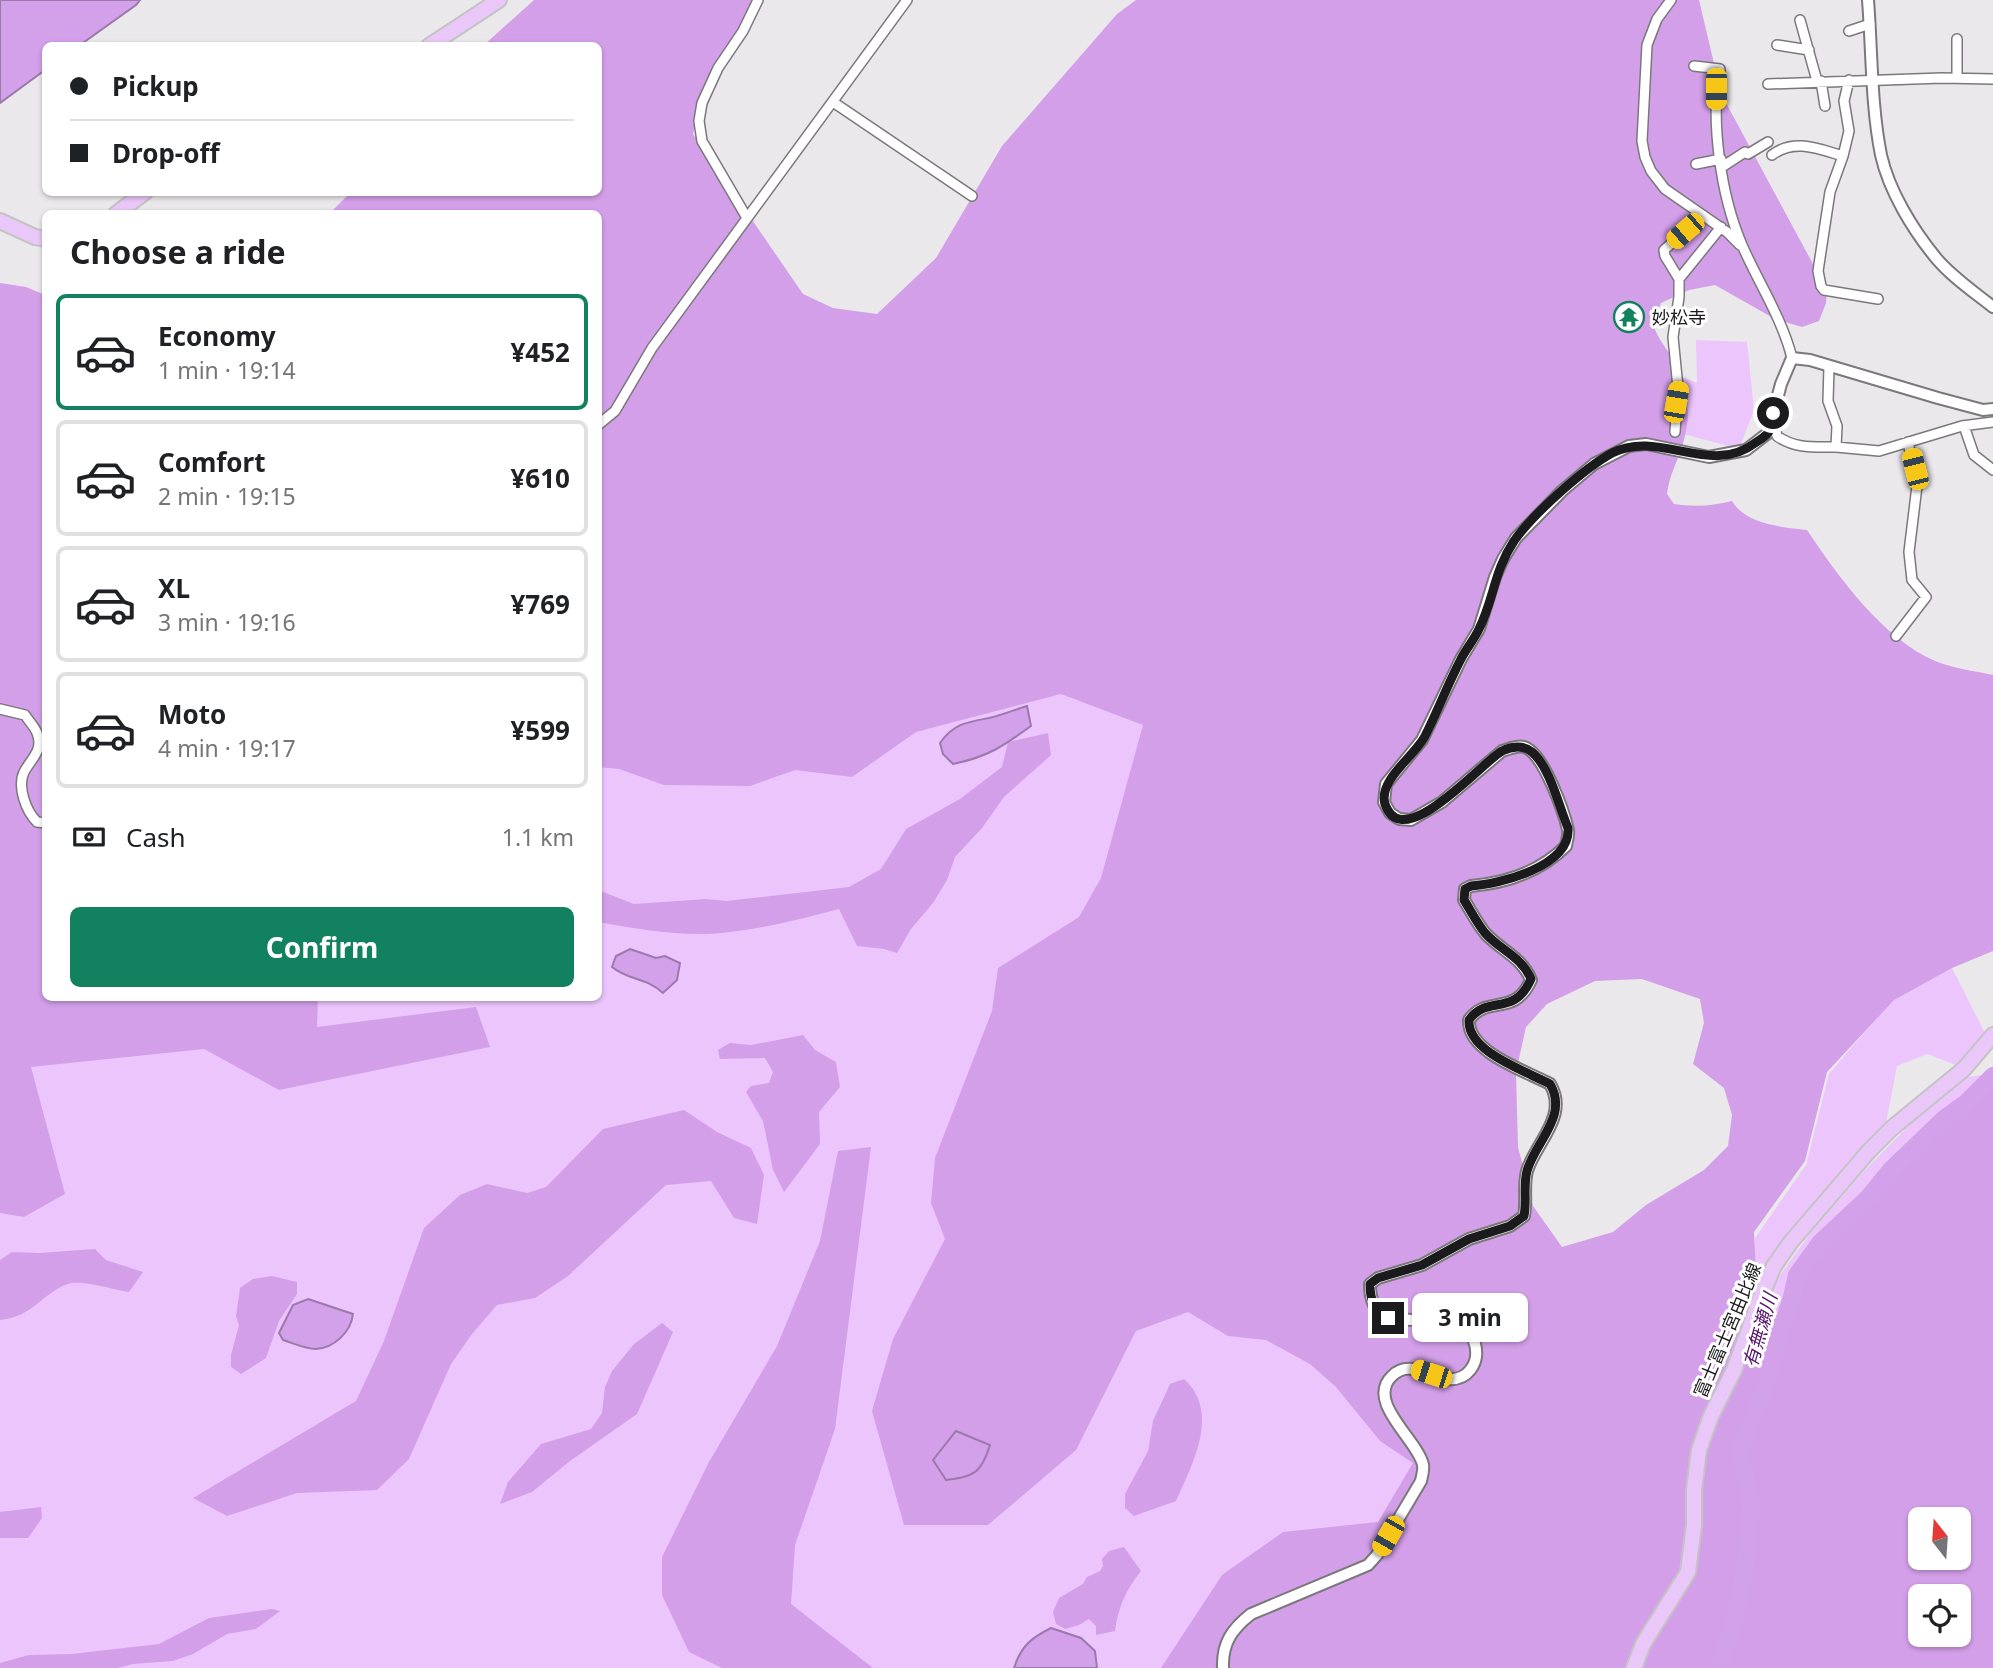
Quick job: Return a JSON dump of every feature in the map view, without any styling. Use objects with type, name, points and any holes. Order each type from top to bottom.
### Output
[{"type":"main road","points":[[435,42],[499,0]]},
{"type":"main road","points":[[121,210],[140,196]]},
{"type":"main road","points":[[7,224],[42,237]]},
{"type":"main road","name":"富士富士宮由比線","points":[[1634,1668],[1643,1644],[1688,1572],[1695,1525],[1694,1490],[1699,1450],[1711,1416],[1739,1358],[1774,1266],[1790,1243],[1869,1151],[1892,1128],[1964,1069],[1993,1035]]},
{"type":"street","points":[[747,218],[702,141],[699,121],[702,103],[718,68],[743,31],[758,0]]},
{"type":"street","points":[[602,422],[615,411],[652,348],[907,0]]},
{"type":"street","points":[[1671,0],[1657,19],[1647,45],[1642,141],[1651,171],[1665,189],[1721,227],[1743,247]]},
{"type":"street","points":[[1868,0],[1882,157],[1892,186],[1907,215],[1937,259],[1993,307]]},
{"type":"street","points":[[1800,20],[1825,106]]},
{"type":"street","points":[[1849,31],[1870,24]]},
{"type":"street","points":[[1957,39],[1957,78]]},
{"type":"street","points":[[1777,45],[1809,50]]},
{"type":"street","points":[[1223,1668],[1223,1649],[1228,1638],[1234,1628],[1251,1614],[1368,1564],[1377,1555],[1421,1481],[1424,1467],[1384,1399],[1385,1387],[1390,1377],[1399,1371],[1415,1368],[1448,1379],[1465,1375],[1473,1367],[1477,1355],[1469,1330],[1459,1324],[1388,1318],[1379,1314],[1373,1305],[1370,1284],[1378,1278],[1422,1265],[1469,1239],[1510,1226],[1524,1216],[1527,1201],[1524,1182],[1528,1167],[1545,1140],[1556,1109],[1556,1095],[1550,1084],[1483,1049],[1471,1034],[1469,1020],[1473,1014],[1480,1009],[1518,999],[1526,991],[1531,979],[1519,960],[1486,933],[1464,900],[1463,894],[1465,889],[1471,886],[1518,877],[1552,858],[1566,846],[1568,828],[1545,769],[1531,751],[1523,747],[1502,751],[1442,802],[1411,820],[1399,819],[1390,813],[1384,802],[1386,784],[1422,740],[1461,659],[1479,629],[1503,559],[1516,538],[1562,491],[1594,464],[1629,446],[1646,444],[1709,457],[1746,450],[1768,433],[1781,384],[1792,358],[1764,286],[1734,226],[1716,130],[1716,89],[1720,69],[1694,66]]},
{"type":"street","points":[[1768,84],[1874,79],[1993,79]]},
{"type":"street","points":[[1849,80],[1844,101],[1849,131],[1830,192],[1818,271],[1819,280],[1824,290],[1878,299]]},
{"type":"street","points":[[833,102],[972,196]]},
{"type":"street","points":[[1696,164],[1721,163],[1745,152],[1748,154],[1768,142]]},
{"type":"street","points":[[1772,155],[1787,146],[1795,145],[1843,156]]},
{"type":"street","points":[[1675,432],[1678,388],[1673,337],[1679,279],[1664,250],[1703,215]]},
{"type":"street","points":[[1679,279],[1721,227]]},
{"type":"street","points":[[1792,358],[1810,360],[1983,410],[1993,409]]},
{"type":"street","points":[[1829,367],[1828,401],[1837,426],[1836,447]]},
{"type":"street","points":[[1773,413],[1777,436],[1786,442],[1805,447],[1879,451],[1964,426],[1993,422]]},
{"type":"street","points":[[1964,426],[1974,454],[1993,470]]},
{"type":"street","points":[[1896,636],[1926,597],[1912,580],[1910,566],[1909,552],[1917,486],[1908,442]]},
{"type":"street","points":[[0,709],[25,715],[38,733],[39,751],[23,775],[23,796],[28,813],[37,822],[42,823]]},
{"type":"shaded area","points":[[0,0],[140,0],[84,42],[42,42],[42,72],[0,103]]},
{"type":"shaded area","points":[[534,0],[758,0],[738,37],[704,86],[693,134],[803,294],[833,308],[877,314],[936,258],[1002,146],[1117,14],[1136,0],[1699,0],[1725,101],[1827,290],[1826,303],[1819,321],[1802,327],[1775,319],[1715,285],[1689,290],[1661,303],[1655,318],[1655,329],[1681,372],[1688,411],[1685,435],[1667,494],[1674,504],[1682,505],[1703,506],[1732,501],[1738,509],[1756,520],[1807,530],[1847,586],[1879,622],[1897,637],[1935,661],[1993,675],[1993,951],[1952,968],[1894,1000],[1827,1072],[1805,1161],[1754,1232],[1756,1273],[1780,1322],[1805,1273],[1897,1153],[1940,1115],[1966,1106],[1993,1074],[1993,1668],[1161,1668],[1222,1575],[1283,1532],[1378,1522],[1413,1463],[1380,1441],[1336,1387],[1310,1364],[1266,1340],[1228,1336],[1188,1312],[1136,1331],[1076,1450],[988,1525],[904,1525],[872,1411],[893,1339],[945,1239],[931,1203],[935,1158],[992,1011],[998,968],[1079,917],[1101,878],[1143,725],[1061,694],[916,732],[852,777],[795,770],[750,786],[664,785],[619,769],[602,767],[602,210],[333,210],[347,196],[602,196],[602,42],[487,42]],"holes":[[[1642,979],[1700,999],[1704,1023],[1693,1064],[1724,1088],[1732,1115],[1728,1146],[1704,1170],[1646,1205],[1613,1232],[1562,1247],[1533,1206],[1518,1147],[1516,1072],[1526,1027],[1547,1004],[1595,981]]]},
{"type":"shaded area","points":[[0,283],[26,287],[42,294],[42,1001],[318,1001],[317,1027],[476,1007],[490,1047],[279,1090],[204,1049],[31,1067],[65,1194],[24,1217],[0,1213]]},
{"type":"shaded area","points":[[1696,340],[1747,342],[1754,410],[1739,449],[1640,422],[1673,373],[1697,383]]},
{"type":"shaded area","points":[[1152,659],[1228,1241],[1454,1499],[1339,1668],[0,1668],[0,1013],[42,999],[602,1001],[602,720]]},
{"type":"shaded area","points":[[1027,706],[1031,726],[1003,745],[975,758],[953,764],[943,754],[940,743],[955,728]]},
{"type":"shaded area","points":[[1048,733],[1051,755],[1004,797],[982,828],[955,857],[947,880],[897,953],[857,946],[839,909],[767,926],[708,934],[660,932],[602,923],[602,892],[634,904],[706,899],[727,901],[849,887],[881,869],[906,829],[960,799],[1002,767],[1008,742]]},
{"type":"shaded area","points":[[630,949],[656,958],[665,956],[680,963],[677,980],[663,993],[650,984],[612,967],[616,956]]},
{"type":"shaded area","points":[[1952,968],[1985,1033],[1956,1065],[1927,1054],[1897,1066],[1886,1123],[1790,1233],[1764,1289],[1751,1269],[1755,1238],[1806,1165],[1829,1074],[1895,996]]},
{"type":"shaded area","points":[[803,1035],[815,1050],[836,1062],[840,1087],[819,1112],[820,1144],[784,1192],[773,1170],[763,1121],[746,1092],[751,1086],[769,1083],[773,1072],[765,1058],[720,1059],[718,1050],[730,1043],[751,1045]]},
{"type":"shaded area","points":[[1993,1074],[1963,1107],[1943,1114],[1880,1172],[1823,1251],[1780,1323],[1766,1295],[1811,1232],[1864,1171],[1927,1107],[1966,1077]]},
{"type":"shaded area","points":[[684,1110],[717,1132],[751,1148],[764,1175],[757,1224],[734,1218],[711,1181],[666,1185],[568,1276],[535,1298],[497,1305],[451,1364],[409,1459],[377,1490],[297,1493],[227,1516],[193,1498],[356,1401],[384,1341],[424,1228],[460,1195],[487,1184],[527,1193],[546,1187],[603,1129]]},
{"type":"shaded area","points":[[871,1147],[835,1429],[795,1545],[791,1604],[873,1668],[722,1668],[689,1652],[662,1595],[662,1557],[709,1462],[777,1346],[820,1241],[838,1151]]},
{"type":"shaded area","points":[[95,1249],[106,1260],[143,1272],[129,1292],[89,1284],[68,1284],[29,1310],[0,1320],[0,1260],[12,1252]]},
{"type":"shaded area","points":[[272,1276],[297,1282],[297,1294],[279,1321],[266,1358],[241,1374],[231,1367],[231,1355],[239,1325],[236,1316],[240,1288],[253,1279]]},
{"type":"shaded area","points":[[308,1299],[353,1314],[345,1333],[329,1346],[308,1348],[283,1340],[279,1333],[293,1305]]},
{"type":"shaded area","points":[[662,1323],[673,1332],[637,1414],[570,1461],[532,1492],[500,1504],[508,1482],[541,1444],[591,1429],[602,1413],[605,1387],[612,1371],[634,1344]]},
{"type":"shaded area","points":[[1184,1379],[1195,1392],[1201,1407],[1200,1439],[1195,1455],[1176,1501],[1134,1516],[1125,1508],[1125,1494],[1148,1451],[1153,1421],[1170,1384]]},
{"type":"shaded area","points":[[956,1431],[990,1445],[980,1468],[975,1472],[946,1480],[933,1460]]},
{"type":"shaded area","points":[[41,1507],[42,1518],[28,1538],[0,1538],[0,1512]]},
{"type":"shaded area","points":[[1124,1547],[1141,1571],[1124,1599],[1115,1631],[1096,1635],[1096,1626],[1089,1619],[1065,1629],[1056,1624],[1053,1612],[1059,1598],[1083,1584],[1087,1577],[1100,1571],[1103,1566],[1102,1559],[1109,1551]]},
{"type":"shaded area","points":[[272,1609],[280,1611],[256,1629],[227,1634],[193,1654],[173,1661],[117,1668],[0,1668],[0,1663],[29,1655],[72,1654],[159,1644],[209,1618]]},
{"type":"shaded area","points":[[1051,1628],[1081,1638],[1095,1651],[1097,1668],[1014,1668],[1028,1644]]},
{"type":"waterway","name":"有無瀬川","points":[[1719,1668],[1735,1617],[1745,1567],[1751,1506],[1741,1458],[1742,1445],[1768,1380],[1797,1275],[1820,1243],[1869,1197],[1891,1170],[1993,1076]]},
{"type":"place","name":"妙松寺","points":[[1629,317]]},
{"type":"route","points":[[1388,1318],[1379,1314],[1370,1294],[1370,1284],[1378,1278],[1422,1265],[1469,1239],[1510,1226],[1524,1216],[1527,1201],[1524,1182],[1528,1167],[1545,1140],[1556,1109],[1556,1095],[1550,1084],[1483,1049],[1471,1034],[1468,1027],[1473,1014],[1480,1009],[1518,999],[1526,991],[1531,979],[1519,960],[1486,933],[1464,900],[1463,894],[1465,889],[1471,886],[1518,877],[1552,858],[1566,846],[1568,828],[1545,769],[1531,751],[1523,747],[1502,751],[1442,802],[1411,820],[1399,819],[1390,813],[1384,802],[1386,784],[1422,740],[1461,659],[1479,629],[1503,559],[1516,538],[1562,491],[1594,464],[1629,446],[1646,444],[1709,457],[1746,450],[1768,433],[1773,413]]}]
